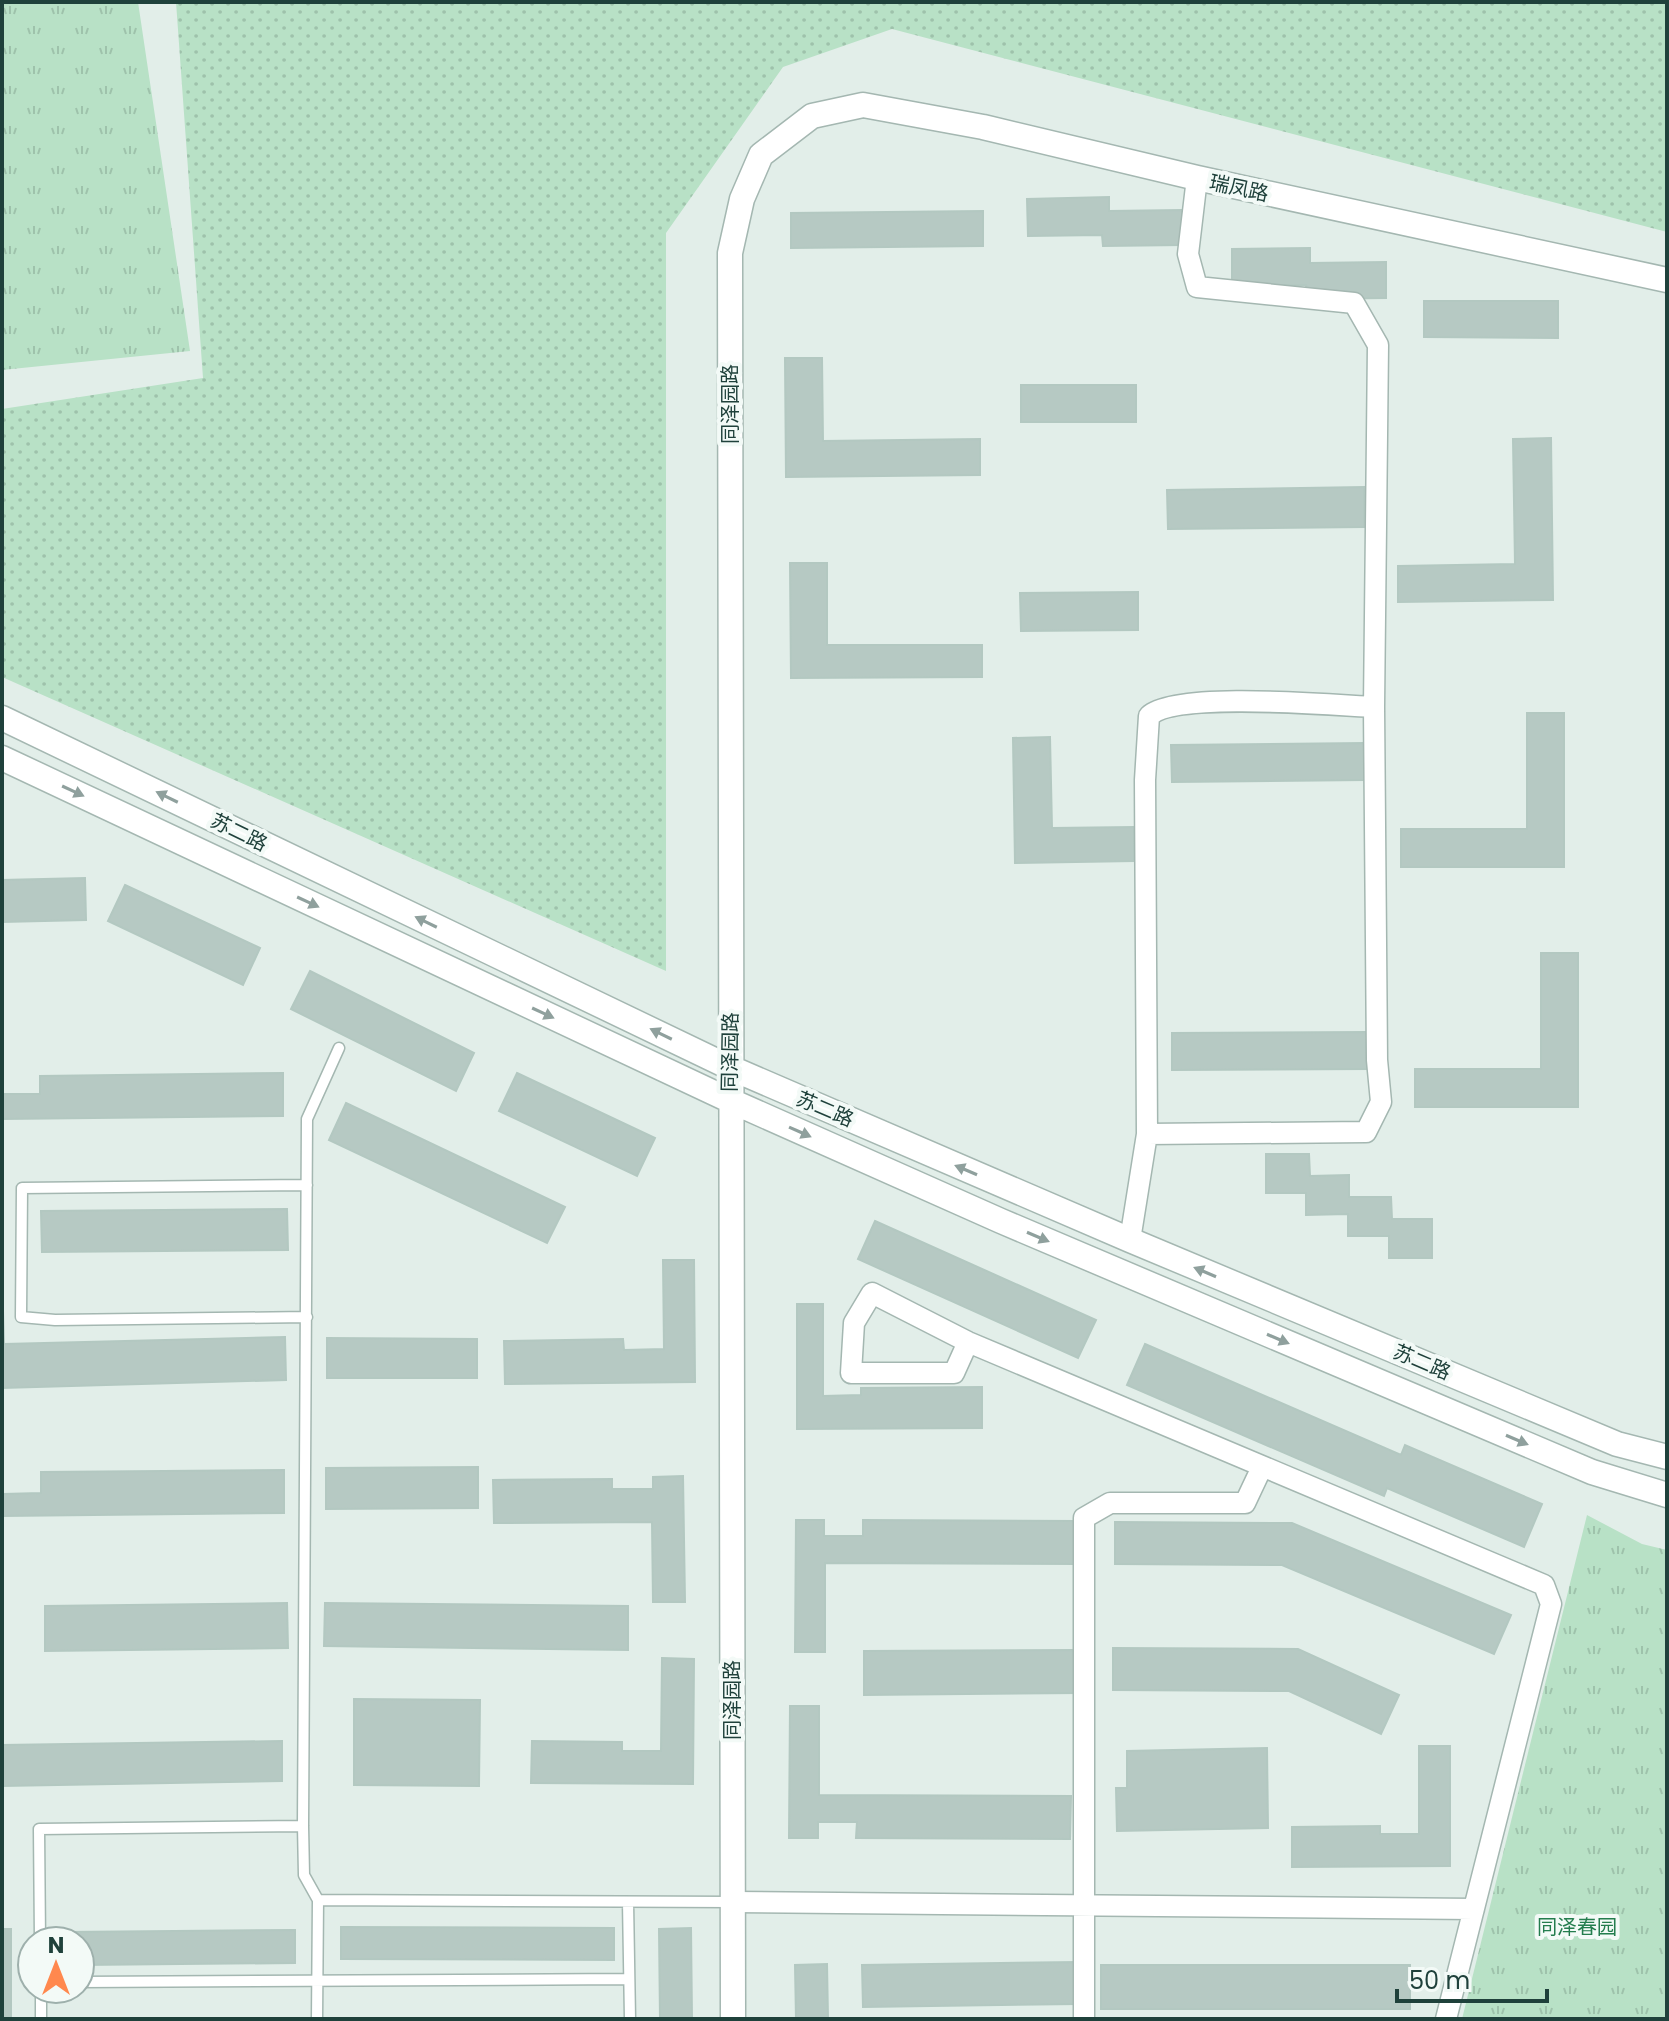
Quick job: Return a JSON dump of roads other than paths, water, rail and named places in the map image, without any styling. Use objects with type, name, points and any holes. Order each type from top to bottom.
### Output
[{"type":"street","name":"瑞凤路","points":[[812,116],[863,105],[983,127],[1197,178],[1667,280]]},
{"type":"street","name":"同泽园路","points":[[733,2019],[729,1100],[730,253],[742,199],[761,155],[812,116]]},
{"type":"street","points":[[1147,1134],[1366,1132],[1381,1102],[1377,1060],[1374,707],[1378,345],[1354,303],[1197,287],[1188,254],[1197,178]]},
{"type":"street","points":[[1130,1240],[1147,1134],[1145,780],[1149,716],[1157,708],[1193,702],[1374,707]]},
{"type":"street","name":"苏二路","points":[[2,718],[731,1068],[1130,1240],[1617,1444],[1667,1457]]},
{"type":"street","name":"苏二路","points":[[2,758],[729,1100],[1001,1221],[1578,1466],[1667,1495]]},
{"type":"street","points":[[968,1342],[954,1373],[851,1373],[854,1323],[872,1293],[968,1342],[1544,1585],[1551,1604],[1446,2019]]},
{"type":"street","points":[[1084,2019],[1084,1518],[1110,1503],[1245,1503],[1262,1467]]},
{"type":"street","points":[[732,1902],[1474,1909]]},
{"type":"lane","points":[[317,2019],[318,1900],[304,1875],[303,1826],[307,1119],[339,1048]]},
{"type":"lane","points":[[307,1185],[22,1188],[21,1317],[55,1320],[307,1317]]},
{"type":"lane","points":[[40,1925],[39,1829],[303,1826]]},
{"type":"lane","points":[[318,1900],[732,1902]]},
{"type":"lane","points":[[628,1902],[630,2019]]},
{"type":"lane","points":[[96,1982],[629,1979]]},
{"type":"park label","name":"同泽春园","points":[[1577,1927]]}]
